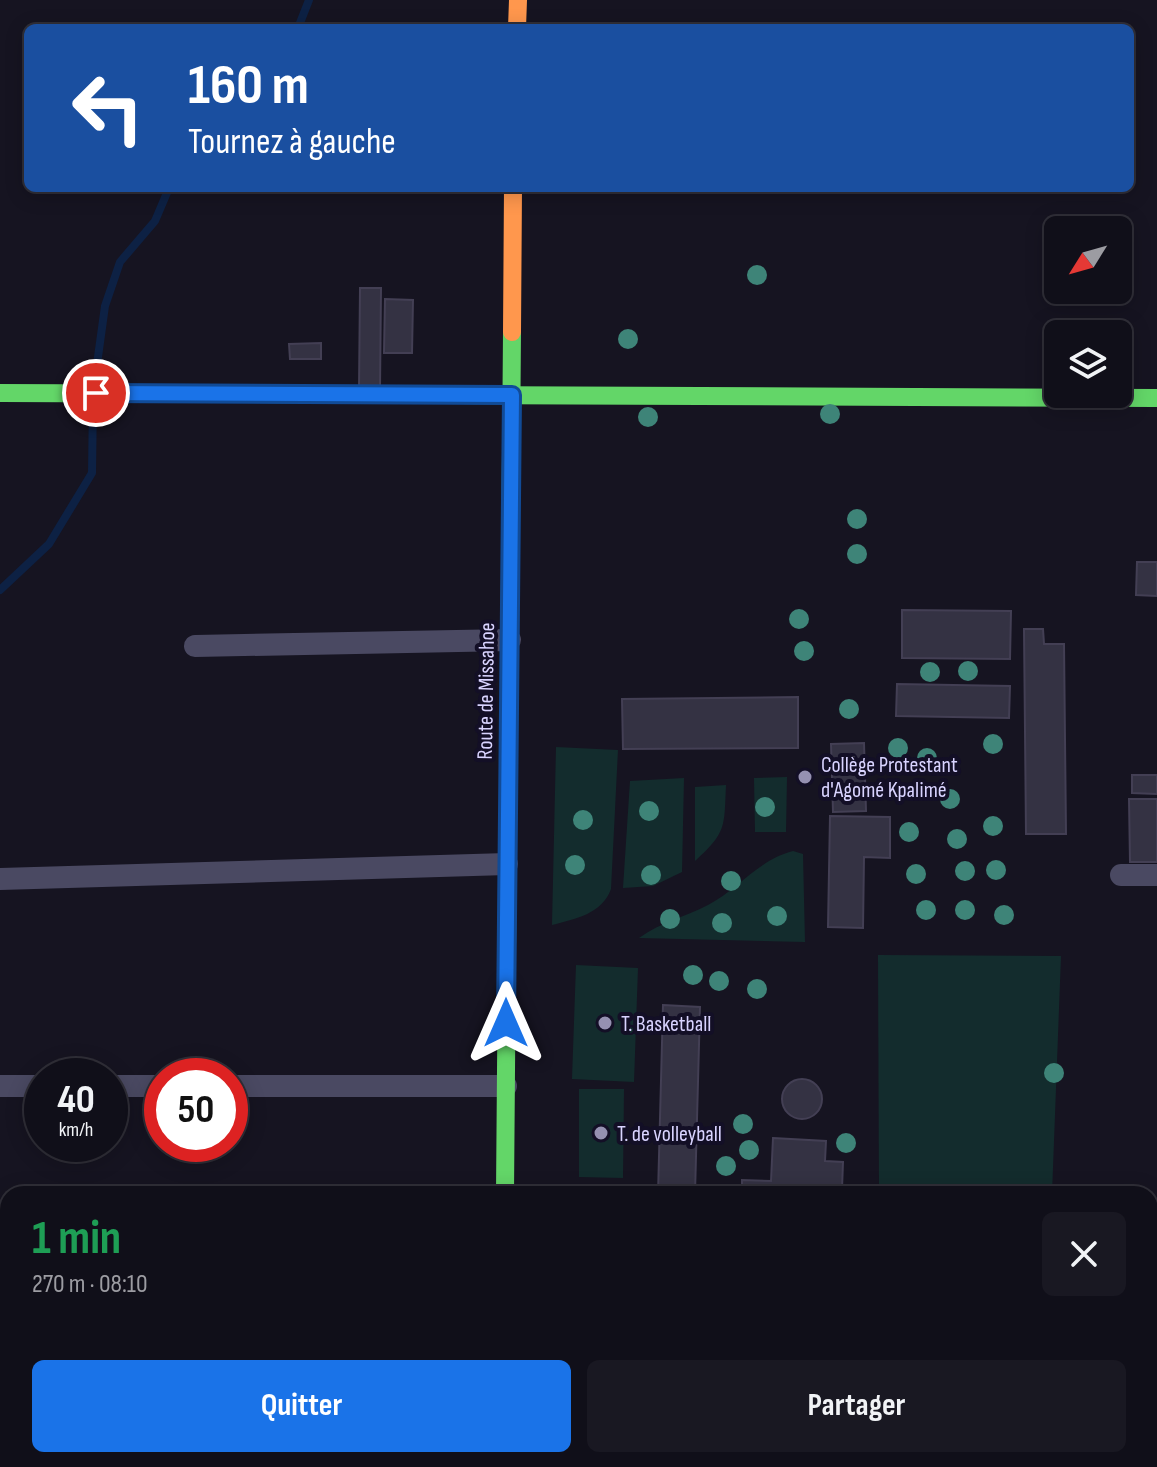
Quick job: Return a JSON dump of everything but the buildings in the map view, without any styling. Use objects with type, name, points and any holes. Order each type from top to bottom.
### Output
[{"type":"street","points":[[517,24],[518,0]]},
{"type":"street","name":"Route de Missahoe","points":[[505,1186],[513,192]]},
{"type":"street","points":[[0,393],[1157,398]]},
{"type":"street","points":[[195,646],[510,640]]},
{"type":"street","points":[[0,879],[507,864]]},
{"type":"street","points":[[1121,875],[1157,875]]},
{"type":"street","points":[[0,1086],[24,1086]]},
{"type":"street","points":[[248,1086],[506,1086]]},
{"type":"green space","points":[[556,747],[618,750],[611,889],[594,910],[552,925]]},
{"type":"green space","points":[[787,777],[786,832],[755,832],[754,778]]},
{"type":"green space","points":[[684,778],[682,872],[653,886],[623,888],[630,781]]},
{"type":"green space","points":[[726,785],[722,828],[713,843],[695,861],[695,787]]},
{"type":"green space","points":[[793,851],[803,854],[805,942],[639,938],[708,905],[769,861]]},
{"type":"green space","points":[[878,955],[1061,956],[1052,1186],[879,1186]]},
{"type":"green space","name":"T. Basketball","points":[[576,965],[638,968],[634,1082],[572,1079]]},
{"type":"green space","name":"T. de volleyball","points":[[579,1089],[624,1089],[623,1178],[579,1177]]},
{"type":"waterway","points":[[300,24],[309,0]]},
{"type":"waterway","points":[[94,386],[105,306],[120,262],[155,221],[167,192]]},
{"type":"waterway","points":[[0,590],[49,544],[92,473],[93,400]]},
{"type":"traffic: fast","points":[[505,1186],[512,332]]},
{"type":"traffic: fast","points":[[0,393],[1157,398]]},
{"type":"traffic: slow","points":[[517,24],[518,0]]},
{"type":"traffic: slow","points":[[512,332],[513,192]]},
{"type":"place","name":"Collège Protestant d'Agomé Kpalimé","points":[[805,777]]},
{"type":"place","name":"T. Basketball","points":[[605,1023]]},
{"type":"place","name":"T. de volleyball","points":[[601,1133]]},
{"type":"route","points":[[96,393],[512,395],[506,1023]]}]
